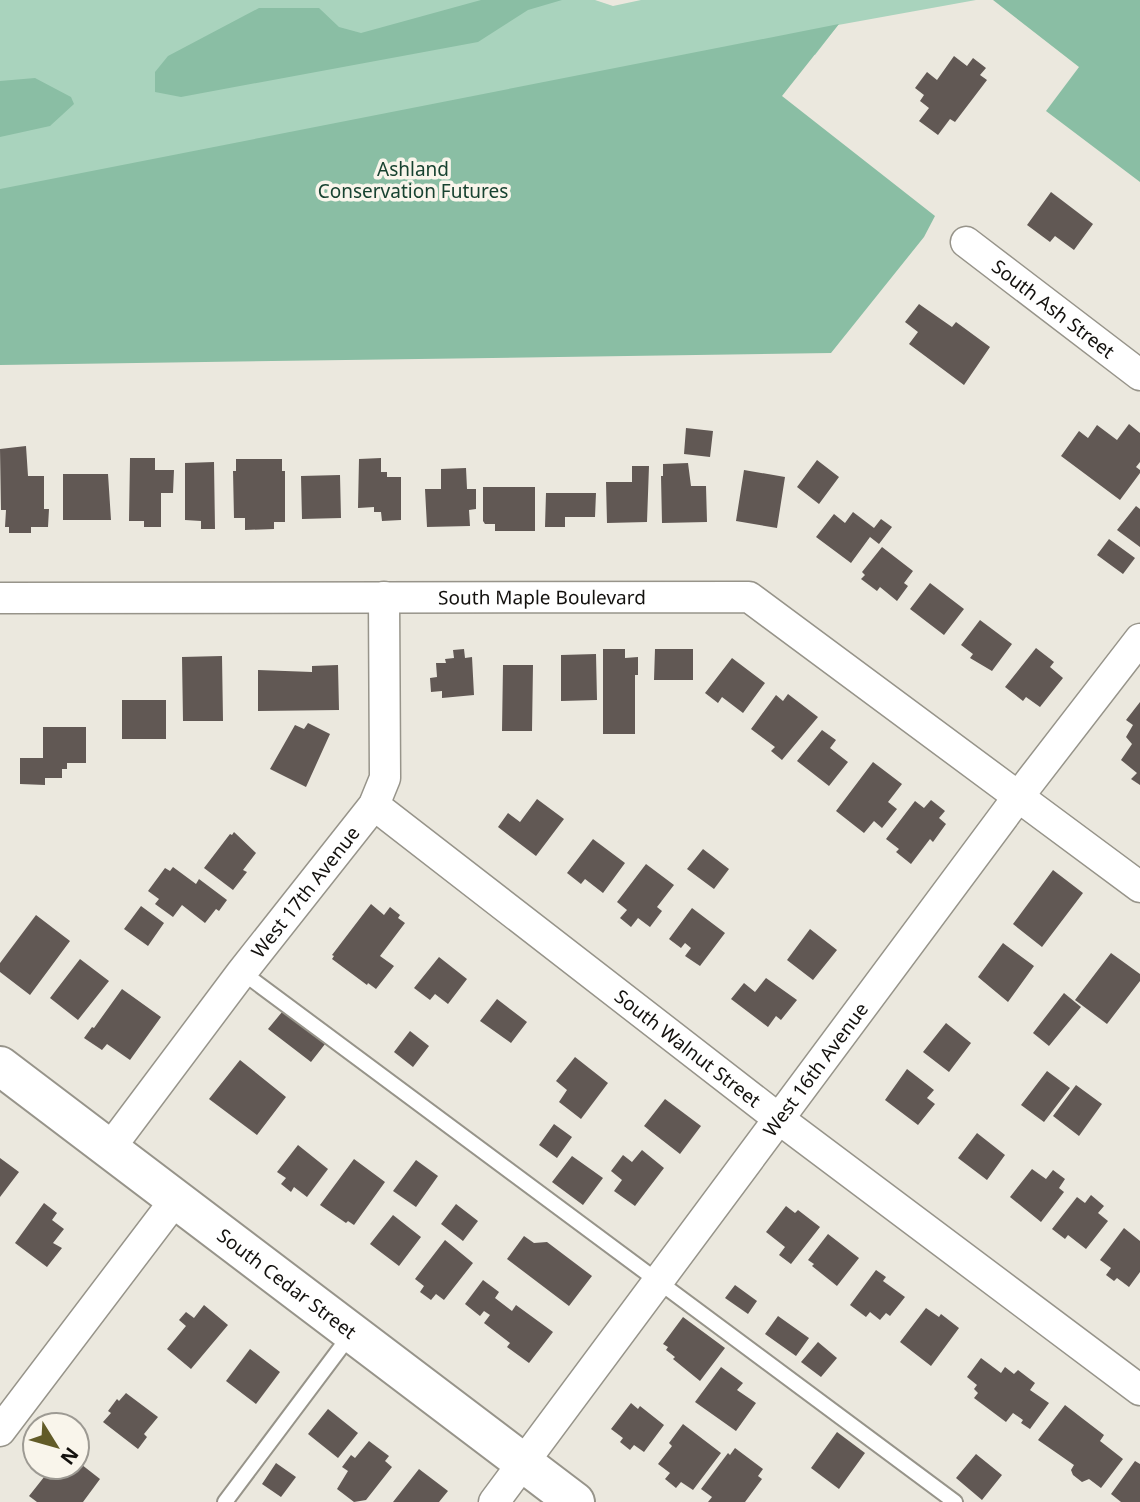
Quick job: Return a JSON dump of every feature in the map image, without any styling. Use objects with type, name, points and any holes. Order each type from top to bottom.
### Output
[{"type":"main road","name":"South Cedar Street","points":[[1,1068],[575,1502]]},
{"type":"street","name":"South Ash Street","points":[[966,242],[1140,375]]},
{"type":"street","name":"West 17th Avenue","points":[[110,1148],[242,972],[374,805],[385,778],[384,597]]},
{"type":"street","name":"South Maple Boulevard","points":[[0,598],[749,597],[1140,887]]},
{"type":"street","name":"West 16th Avenue","points":[[494,1502],[1018,797],[1140,639]]},
{"type":"street","name":"South Walnut Street","points":[[374,805],[779,1119],[1140,1390]]},
{"type":"street","points":[[0,1431],[176,1199]]},
{"type":"lane","points":[[242,972],[955,1502]]},
{"type":"lane","points":[[225,1502],[352,1333]]},
{"type":"green space","points":[[0,0],[595,0],[613,6],[641,0],[976,0],[838,25],[815,55],[788,35],[0,365]]},
{"type":"green space","points":[[481,0],[562,0],[528,10],[478,42],[181,97],[155,92],[155,72],[168,56],[259,8],[319,8],[339,27],[361,33]]},
{"type":"green space","points":[[993,0],[1140,0],[1140,182],[1046,111],[1079,67]]},
{"type":"green space","name":"Ashland Conservation Futures","points":[[839,24],[782,96],[935,216],[924,237],[831,353],[0,365],[0,189]]},
{"type":"green space","points":[[35,78],[71,97],[74,104],[50,126],[0,137],[0,81]]},
{"type":"building","points":[[954,56],[967,66],[973,58],[986,68],[980,75],[987,80],[955,122],[950,119],[938,135],[919,121],[929,108],[920,101],[924,95],[915,88],[927,72],[937,80]]},
{"type":"building","points":[[1051,192],[1093,224],[1074,250],[1055,236],[1050,242],[1027,225]]},
{"type":"building","points":[[919,304],[952,327],[956,322],[990,347],[964,385],[909,344],[918,332],[905,322]]},
{"type":"building","points":[[1129,424],[1140,433],[1140,462],[1136,467],[1140,473],[1120,500],[1061,456],[1079,431],[1088,438],[1097,425],[1117,440]]},
{"type":"building","points":[[686,428],[713,431],[710,457],[684,454]]},
{"type":"building","points":[[26,446],[28,476],[44,476],[44,509],[49,509],[48,527],[31,527],[31,533],[9,533],[9,527],[5,527],[6,510],[1,510],[0,449]]},
{"type":"building","points":[[130,458],[155,458],[155,470],[174,470],[173,493],[161,493],[161,527],[144,527],[144,521],[129,521]]},
{"type":"building","points":[[381,458],[381,472],[387,472],[387,477],[401,477],[401,520],[382,521],[381,512],[374,512],[374,507],[358,508],[359,459]]},
{"type":"building","points":[[236,459],[282,459],[282,471],[285,471],[285,522],[274,522],[274,529],[245,530],[245,518],[234,518],[233,471],[236,471]]},
{"type":"building","points":[[817,460],[839,477],[819,504],[797,487]]},
{"type":"building","points":[[214,462],[215,529],[201,529],[201,521],[185,520],[185,463]]},
{"type":"building","points":[[688,463],[691,486],[706,486],[707,522],[662,523],[663,464]]},
{"type":"building","points":[[632,466],[649,466],[647,522],[607,523],[606,482],[632,482]]},
{"type":"building","points":[[466,468],[467,489],[476,489],[476,509],[469,510],[470,526],[427,527],[425,489],[441,489],[441,469]]},
{"type":"building","points":[[744,470],[785,477],[777,528],[736,521]]},
{"type":"building","points":[[63,474],[108,474],[111,520],[63,520]]},
{"type":"building","points":[[340,475],[341,518],[302,519],[301,476]]},
{"type":"building","points":[[483,487],[535,487],[535,531],[495,531],[495,524],[485,524]]},
{"type":"building","points":[[546,493],[596,493],[595,517],[565,517],[565,527],[545,527]]},
{"type":"building","points":[[1136,506],[1140,509],[1140,547],[1117,530]]},
{"type":"building","points":[[853,512],[874,528],[881,519],[892,527],[879,544],[870,537],[851,563],[816,537],[834,514],[845,523]]},
{"type":"building","points":[[1109,539],[1135,558],[1123,574],[1097,555]]},
{"type":"building","points":[[882,547],[913,571],[904,583],[908,586],[897,601],[880,587],[877,591],[861,579],[865,575],[862,572]]},
{"type":"building","points":[[930,583],[964,609],[944,635],[910,609]]},
{"type":"building","points":[[980,620],[1012,644],[992,671],[970,658],[973,654],[961,645]]},
{"type":"building","points":[[1036,648],[1054,662],[1050,667],[1063,678],[1040,707],[1026,697],[1023,701],[1005,687]]},
{"type":"building","points":[[464,649],[465,658],[472,657],[474,695],[442,698],[442,691],[431,692],[430,678],[437,677],[436,663],[446,663],[445,659],[454,658],[453,650]]},
{"type":"building","points":[[603,649],[625,649],[625,658],[638,657],[638,675],[635,675],[635,734],[603,734]]},
{"type":"building","points":[[655,649],[693,649],[693,680],[654,680]]},
{"type":"building","points":[[596,654],[597,700],[561,701],[561,655]]},
{"type":"building","points":[[222,656],[223,721],[183,721],[182,657]]},
{"type":"building","points":[[732,658],[765,683],[743,713],[722,697],[718,703],[705,693]]},
{"type":"building","points":[[338,665],[339,710],[258,711],[258,670],[312,672],[312,666]]},
{"type":"building","points":[[503,665],[533,665],[532,731],[502,731]]},
{"type":"building","points":[[788,694],[818,717],[782,760],[771,751],[775,747],[751,729],[776,695],[783,701]]},
{"type":"building","points":[[122,700],[166,700],[166,739],[122,739]]},
{"type":"building","points":[[1140,702],[1140,785],[1131,779],[1137,773],[1121,760],[1132,744],[1126,737],[1133,725],[1126,720]]},
{"type":"building","points":[[308,723],[330,734],[306,787],[270,769],[295,725],[304,729]]},
{"type":"building","points":[[43,727],[86,727],[86,763],[67,763],[67,769],[62,769],[62,778],[45,778],[45,785],[20,784],[20,758],[43,758]]},
{"type":"building","points":[[822,730],[836,740],[830,748],[848,762],[829,786],[797,761]]},
{"type":"building","points":[[873,762],[902,784],[888,802],[897,809],[882,828],[874,821],[864,833],[836,811]]},
{"type":"building","points":[[537,799],[564,819],[536,856],[498,827],[508,813],[520,822]]},
{"type":"building","points":[[931,800],[945,811],[939,818],[946,824],[933,842],[930,839],[911,864],[896,852],[899,849],[886,839],[915,801],[924,808]]},
{"type":"building","points":[[234,832],[256,853],[243,870],[247,872],[233,890],[204,868]]},
{"type":"building","points":[[593,839],[625,863],[603,893],[585,879],[581,884],[567,873]]},
{"type":"building","points":[[703,849],[729,869],[714,889],[687,869]]},
{"type":"building","points":[[646,864],[674,885],[657,907],[662,911],[650,927],[638,918],[631,927],[620,918],[627,910],[617,902]]},
{"type":"building","points":[[173,867],[196,884],[199,879],[227,900],[205,923],[182,905],[173,917],[155,904],[159,899],[148,891],[165,868],[170,871]]},
{"type":"building","points":[[1053,870],[1083,893],[1042,947],[1013,924]]},
{"type":"building","points":[[371,904],[384,915],[390,907],[405,923],[380,956],[394,966],[376,989],[332,959],[332,955]]},
{"type":"building","points":[[141,906],[164,923],[148,946],[124,929]]},
{"type":"building","points":[[692,908],[725,933],[700,966],[685,956],[691,948],[685,943],[681,948],[669,939]]},
{"type":"building","points":[[36,915],[70,941],[30,995],[0,972],[0,963]]},
{"type":"building","points":[[810,929],[837,950],[813,980],[787,960]]},
{"type":"building","points":[[1003,943],[1034,966],[1008,1002],[978,977]]},
{"type":"building","points":[[1111,953],[1140,974],[1140,981],[1107,1024],[1075,1000]]},
{"type":"building","points":[[439,957],[467,979],[448,1004],[435,994],[430,1000],[414,988]]},
{"type":"building","points":[[80,959],[109,981],[78,1020],[50,998]]},
{"type":"building","points":[[766,978],[797,1000],[781,1020],[776,1016],[768,1027],[731,999],[744,983],[755,992]]},
{"type":"building","points":[[122,989],[161,1017],[130,1060],[107,1044],[102,1050],[84,1038]]},
{"type":"building","points":[[1064,993],[1081,1007],[1049,1046],[1033,1033]]},
{"type":"building","points":[[497,999],[527,1022],[511,1043],[480,1021]]},
{"type":"building","points":[[287,1006],[329,1039],[311,1062],[268,1029]]},
{"type":"building","points":[[946,1023],[971,1043],[949,1072],[923,1052]]},
{"type":"building","points":[[410,1031],[429,1046],[413,1067],[394,1052]]},
{"type":"building","points":[[575,1057],[608,1083],[581,1119],[559,1102],[567,1090],[556,1081]]},
{"type":"building","points":[[240,1060],[286,1097],[257,1135],[209,1099]]},
{"type":"building","points":[[907,1069],[934,1090],[927,1098],[935,1104],[918,1125],[885,1100]]},
{"type":"building","points":[[1047,1071],[1070,1088],[1044,1122],[1021,1105]]},
{"type":"building","points":[[1076,1085],[1102,1104],[1079,1136],[1053,1116]]},
{"type":"building","points":[[665,1099],[701,1126],[680,1154],[644,1126]]},
{"type":"building","points":[[554,1124],[572,1137],[557,1158],[539,1145]]},
{"type":"building","points":[[977,1133],[1005,1155],[987,1180],[958,1158]]},
{"type":"building","points":[[298,1145],[328,1169],[307,1197],[294,1187],[291,1192],[281,1184],[286,1178],[277,1172]]},
{"type":"building","points":[[642,1150],[664,1168],[635,1206],[614,1191],[622,1180],[611,1171],[623,1155],[632,1162]]},
{"type":"building","points":[[572,1156],[603,1178],[583,1205],[552,1182]]},
{"type":"building","points":[[0,1158],[19,1172],[0,1197]]},
{"type":"building","points":[[354,1159],[385,1182],[354,1225],[348,1221],[346,1223],[320,1205]]},
{"type":"building","points":[[416,1160],[438,1176],[416,1207],[393,1191]]},
{"type":"building","points":[[1032,1169],[1046,1179],[1053,1170],[1065,1179],[1059,1188],[1064,1192],[1041,1222],[1010,1197]]},
{"type":"building","points":[[1091,1195],[1104,1206],[1098,1213],[1108,1221],[1086,1249],[1068,1235],[1065,1239],[1052,1229],[1077,1197],[1085,1203]]},
{"type":"building","points":[[44,1203],[57,1213],[52,1220],[64,1229],[53,1243],[62,1248],[47,1267],[15,1243]]},
{"type":"building","points":[[456,1204],[478,1221],[463,1241],[441,1224]]},
{"type":"building","points":[[786,1206],[795,1213],[798,1210],[820,1227],[791,1264],[779,1255],[785,1247],[766,1232]]},
{"type":"building","points":[[393,1215],[421,1237],[399,1266],[370,1244]]},
{"type":"building","points":[[1124,1228],[1140,1241],[1140,1272],[1129,1287],[1117,1278],[1114,1281],[1106,1275],[1111,1268],[1100,1260]]},
{"type":"building","points":[[828,1234],[859,1258],[837,1286],[808,1260]]},
{"type":"building","points":[[524,1236],[534,1243],[547,1242],[592,1276],[569,1306],[507,1259]]},
{"type":"building","points":[[445,1240],[473,1263],[444,1300],[436,1294],[431,1300],[420,1292],[424,1286],[415,1279]]},
{"type":"building","points":[[876,1270],[886,1277],[883,1281],[905,1297],[890,1316],[886,1313],[880,1320],[870,1312],[866,1317],[850,1305]]},
{"type":"building","points":[[483,1280],[499,1292],[495,1298],[512,1311],[516,1305],[553,1332],[529,1363],[507,1347],[510,1343],[484,1323],[490,1315],[484,1311],[480,1316],[465,1304]]},
{"type":"building","points":[[735,1285],[757,1301],[748,1314],[725,1298]]},
{"type":"building","points":[[204,1305],[228,1325],[191,1369],[167,1349],[186,1326],[179,1320],[186,1312],[194,1318]]},
{"type":"building","points":[[926,1308],[939,1317],[941,1314],[959,1328],[931,1366],[900,1342]]},
{"type":"building","points":[[778,1316],[809,1338],[796,1356],[765,1334]]},
{"type":"building","points":[[683,1317],[725,1348],[700,1381],[673,1359],[675,1357],[663,1344]]},
{"type":"building","points":[[818,1342],[837,1358],[821,1377],[801,1362]]},
{"type":"building","points":[[250,1349],[280,1372],[256,1404],[226,1381]]},
{"type":"building","points":[[981,1358],[1001,1373],[1005,1367],[1014,1374],[1018,1370],[1035,1383],[1030,1390],[1049,1403],[1030,1429],[1013,1413],[1006,1422],[974,1398],[978,1393],[974,1389],[977,1385],[967,1377]]},
{"type":"building","points":[[721,1367],[743,1383],[737,1390],[756,1403],[736,1431],[695,1402]]},
{"type":"building","points":[[126,1393],[158,1417],[144,1434],[147,1437],[138,1449],[103,1422],[111,1413],[108,1411],[117,1399],[119,1401]]},
{"type":"building","points":[[631,1403],[638,1409],[640,1406],[664,1425],[644,1452],[634,1445],[630,1450],[620,1442],[623,1438],[611,1429]]},
{"type":"building","points":[[1065,1405],[1104,1435],[1100,1441],[1123,1459],[1101,1488],[1089,1479],[1082,1482],[1073,1475],[1071,1470],[1074,1465],[1038,1440]]},
{"type":"building","points":[[328,1409],[358,1433],[338,1458],[308,1434]]},
{"type":"building","points":[[683,1424],[721,1453],[693,1490],[681,1482],[676,1488],[665,1479],[670,1473],[658,1464],[672,1446],[669,1443]]},
{"type":"building","points":[[837,1432],[865,1453],[839,1489],[811,1468]]},
{"type":"building","points":[[369,1441],[389,1456],[385,1461],[392,1467],[366,1500],[354,1502],[337,1489],[348,1471],[342,1467],[351,1455],[355,1458]]},
{"type":"building","points":[[735,1448],[763,1469],[758,1476],[762,1479],[745,1502],[708,1502],[712,1497],[701,1489],[728,1453],[730,1455]]},
{"type":"building","points":[[976,1454],[1002,1475],[982,1500],[956,1478]]},
{"type":"building","points":[[1135,1461],[1140,1464],[1140,1502],[1121,1502],[1111,1494]]},
{"type":"building","points":[[276,1463],[296,1477],[281,1497],[262,1484]]},
{"type":"building","points":[[419,1469],[448,1491],[439,1502],[393,1502]]},
{"type":"building","points":[[91,1472],[100,1479],[83,1502],[37,1502],[29,1496],[41,1481],[91,1481]]}]
